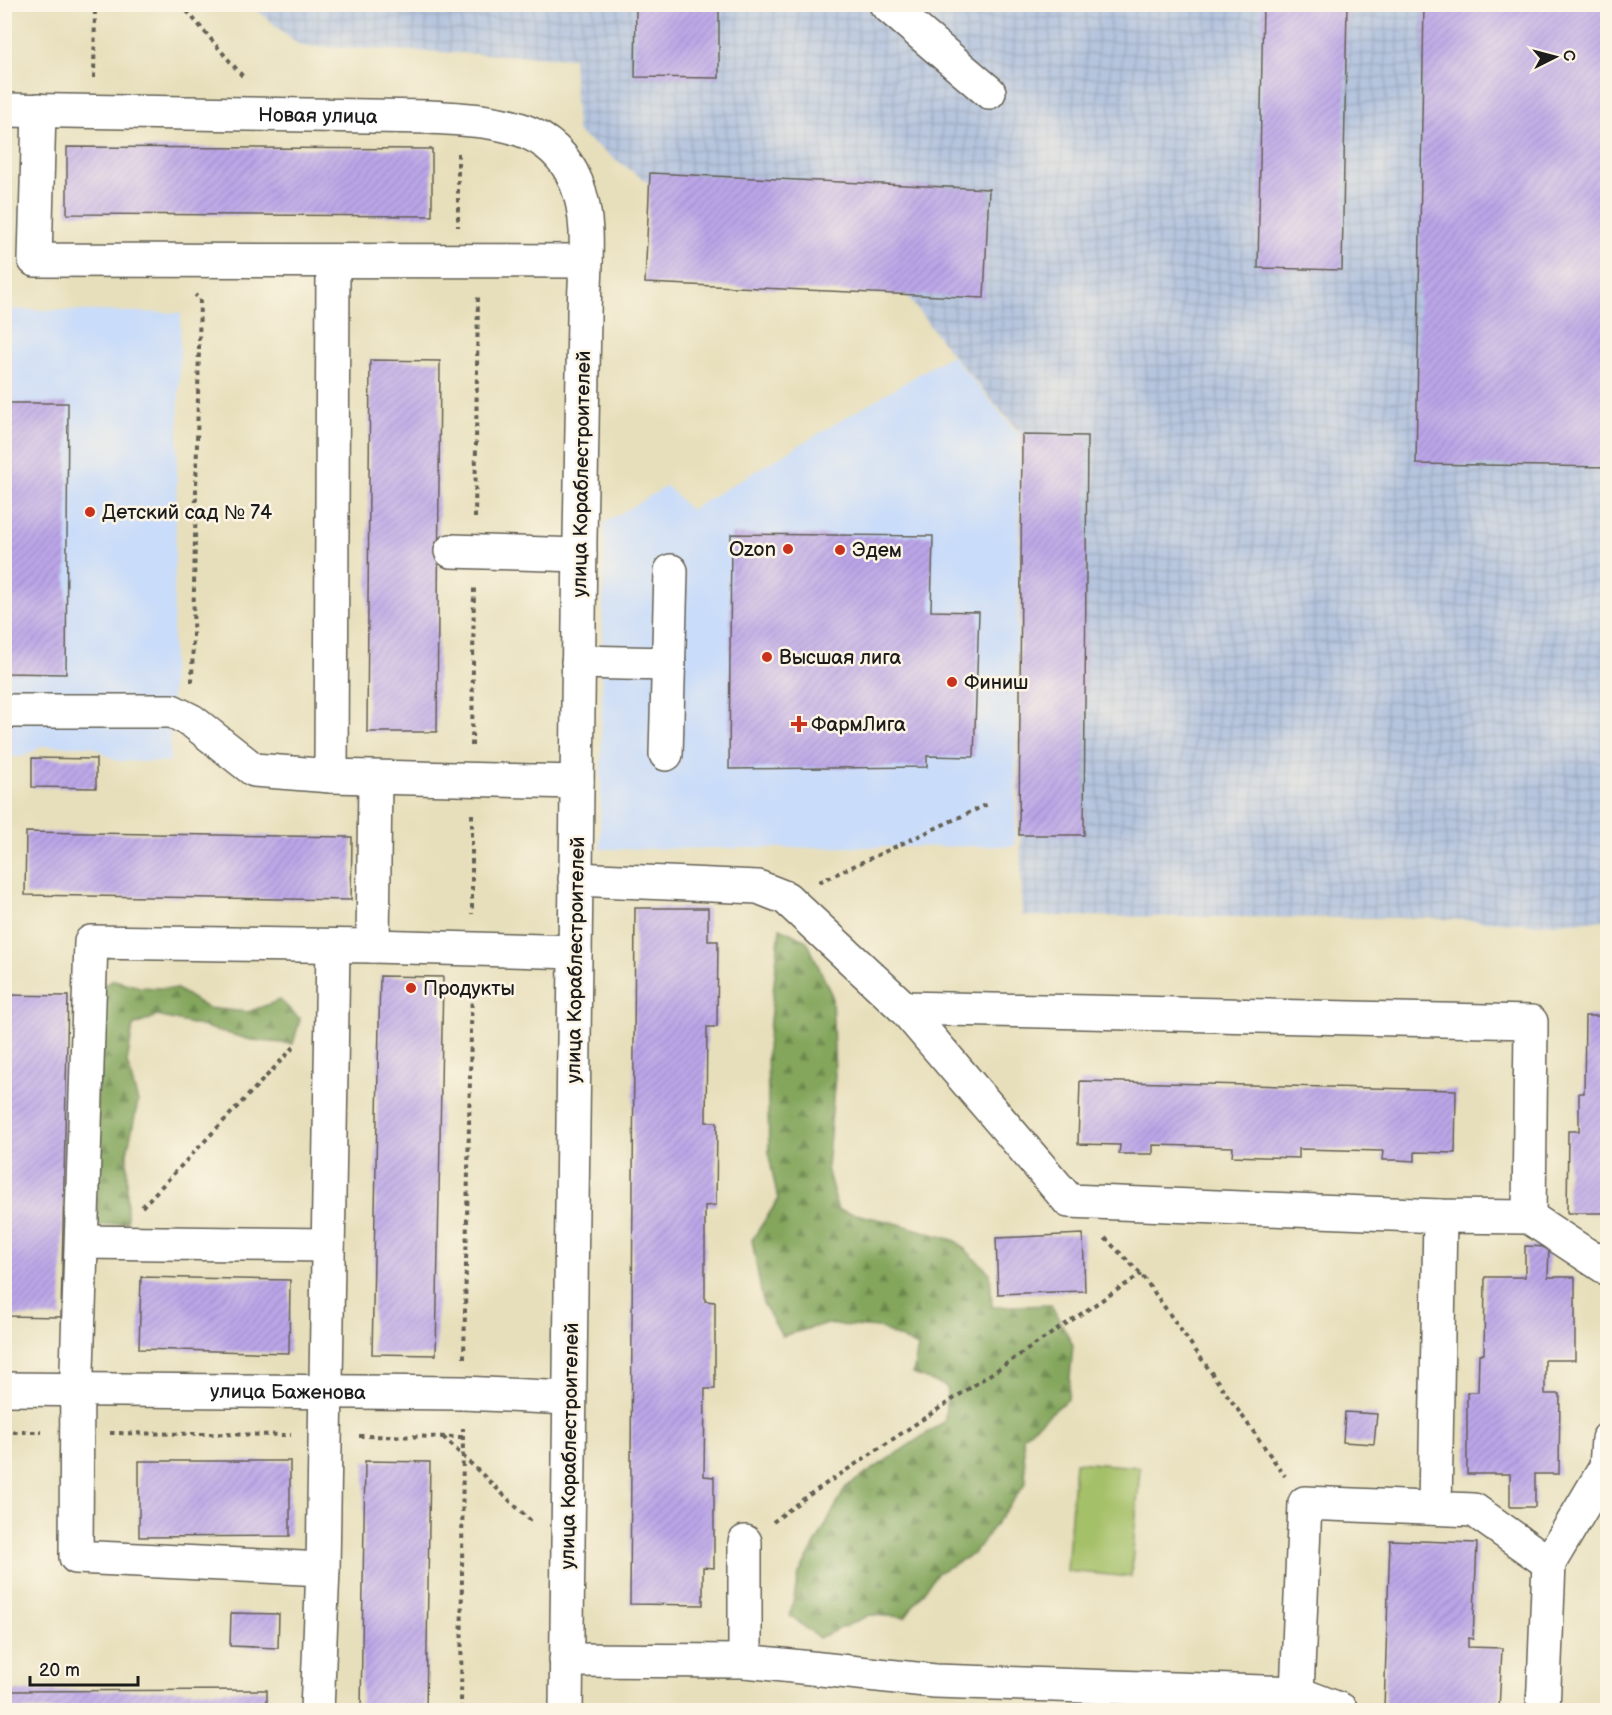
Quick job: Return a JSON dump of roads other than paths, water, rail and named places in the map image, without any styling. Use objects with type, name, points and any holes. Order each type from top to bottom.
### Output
[{"type":"street","points":[[886,4],[989,92]]},
{"type":"street","name":"Новая улица","points":[[4,110],[458,119],[508,125],[534,134],[553,147],[566,162],[577,183],[585,237]]},
{"type":"street","points":[[39,110],[35,260],[458,261],[585,237]]},
{"type":"street","name":"улица Кораблестроителей","points":[[566,1710],[585,237]]},
{"type":"street","points":[[331,776],[333,261]]},
{"type":"street","points":[[451,551],[580,555]]},
{"type":"street","points":[[666,754],[671,571]]},
{"type":"street","points":[[578,662],[669,664]]},
{"type":"street","points":[[9,711],[172,711],[192,721],[254,770],[375,778],[577,782]]},
{"type":"street","points":[[373,946],[375,778]]},
{"type":"street","points":[[575,879],[758,887],[786,898],[904,1008],[1069,1201],[1440,1216],[1529,1217],[1608,1269]]},
{"type":"street","points":[[323,1569],[76,1557],[77,1390],[95,1243],[91,942],[373,946],[575,952]]},
{"type":"street","points":[[317,1710],[326,1435],[333,946]]},
{"type":"street","points":[[904,1008],[1531,1022],[1529,1217]]},
{"type":"street","points":[[1435,1508],[1440,1216]]},
{"type":"street","points":[[95,1243],[328,1245]]},
{"type":"street","name":"улица Баженова","points":[[4,1389],[464,1393],[569,1398]]},
{"type":"street","points":[[1543,1710],[1549,1563],[1606,1467],[1608,1439]]},
{"type":"street","points":[[1297,1693],[1305,1503],[1474,1510],[1549,1563]]},
{"type":"street","points":[[745,1661],[746,1542]]},
{"type":"street","points":[[566,1660],[745,1661],[935,1681],[1297,1693],[1341,1710]]},
{"type":"place","name":"Детский сад № 74","points":[[90,512]]},
{"type":"place","name":"Ozon","points":[[788,549]]},
{"type":"place","name":"Эдем","points":[[840,550]]},
{"type":"place","name":"Высшая лига","points":[[767,657]]},
{"type":"place","name":"Финиш","points":[[952,682]]},
{"type":"place","name":"ФармЛига","points":[[799,724]]},
{"type":"place","name":"Продукты","points":[[411,988]]}]
